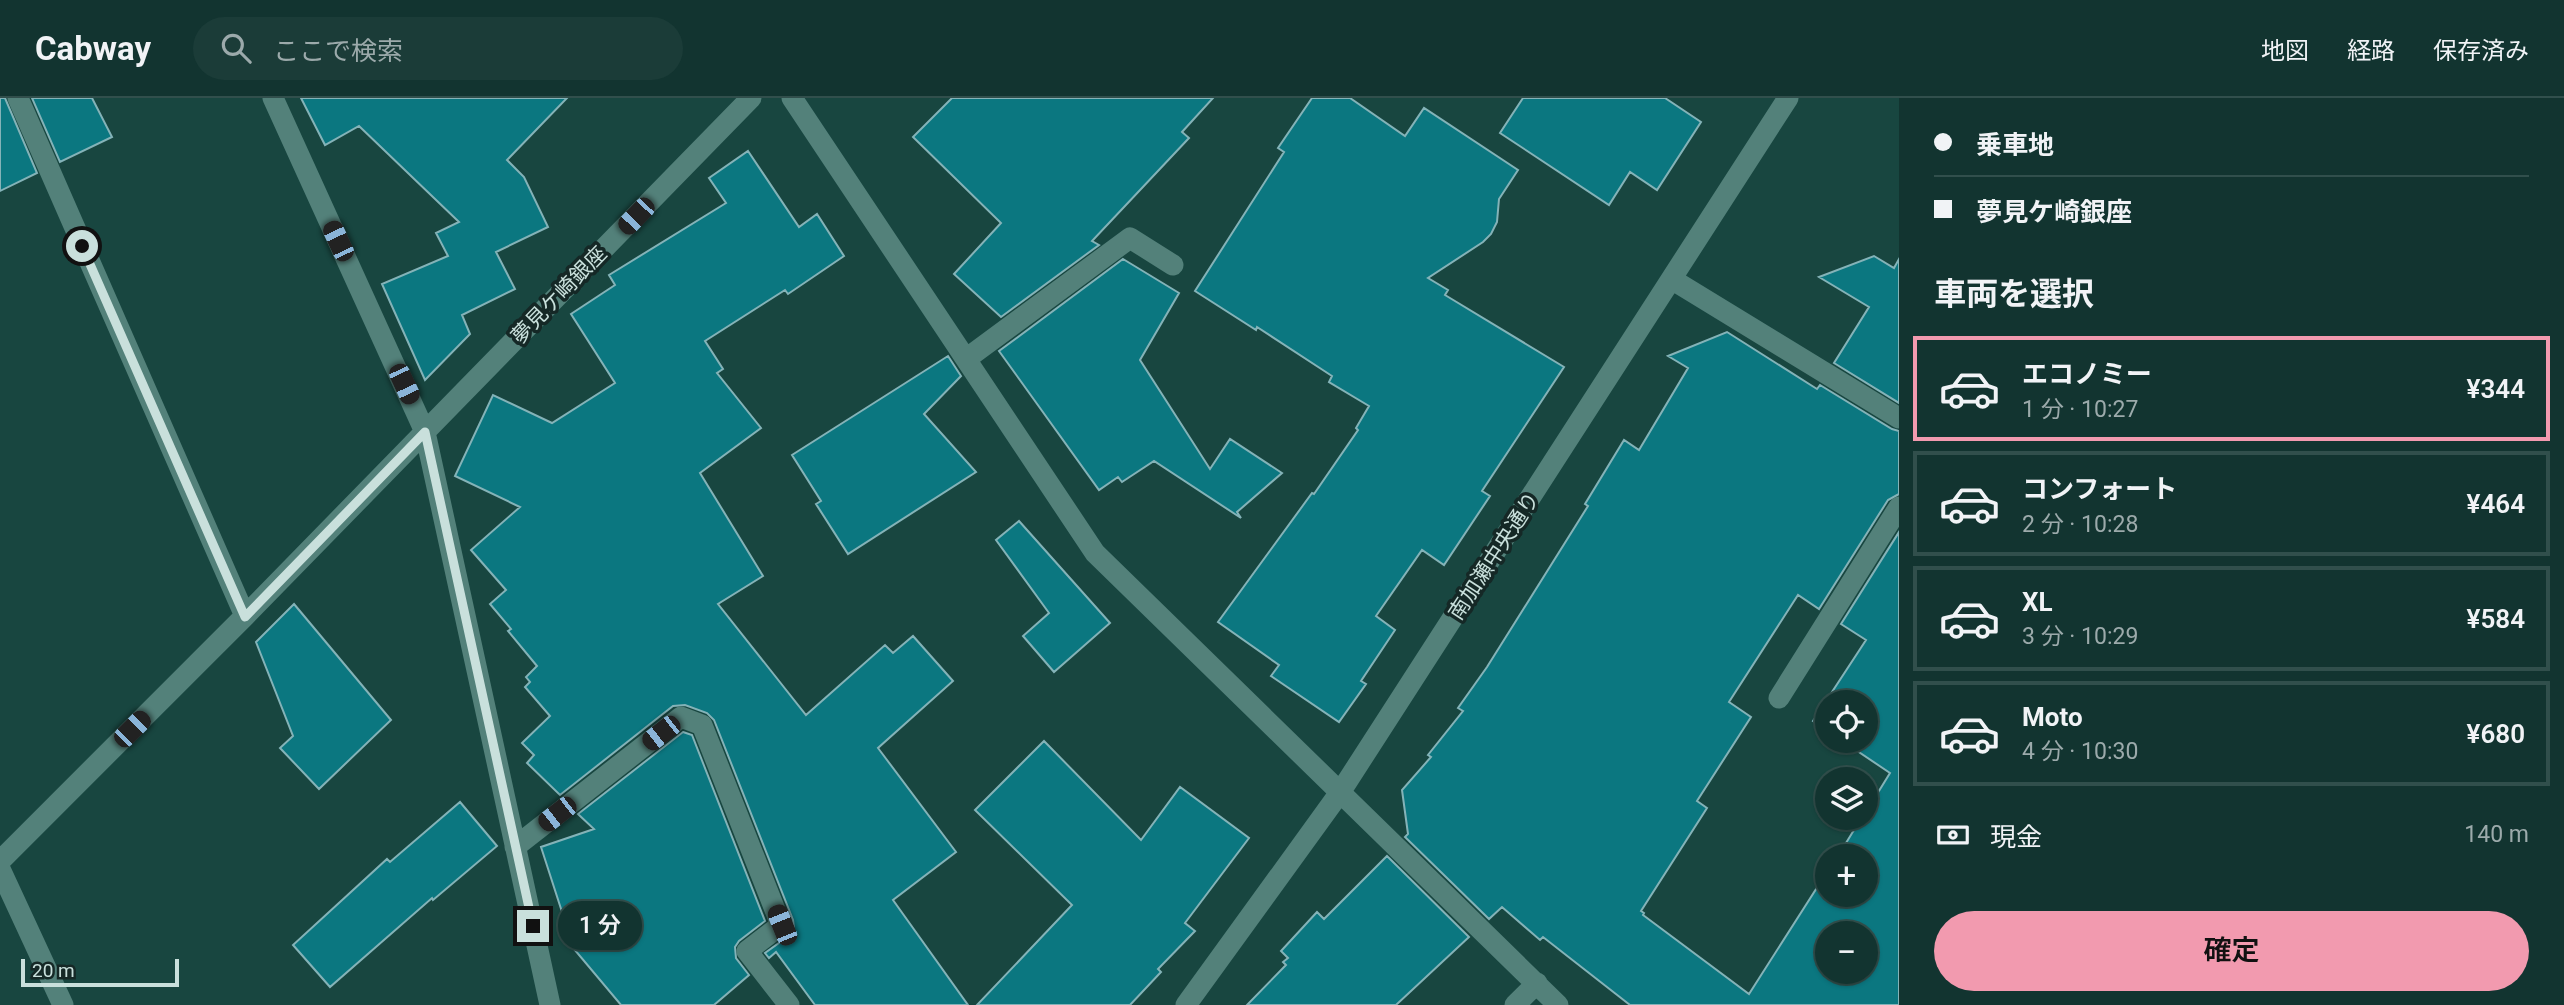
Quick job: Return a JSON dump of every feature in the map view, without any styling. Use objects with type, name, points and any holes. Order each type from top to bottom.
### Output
[{"type":"street","points":[[18,98],[245,617]]},
{"type":"street","points":[[273,98],[425,432],[550,1005]]},
{"type":"street","name":"夢見ケ崎銀座","points":[[0,860],[245,617],[751,98]]},
{"type":"street","points":[[792,98],[1095,553],[1558,1005]]},
{"type":"street","name":"南加瀬中央通り","points":[[1186,1005],[1341,791],[1788,98]]},
{"type":"street","points":[[966,359],[1130,238],[1173,265]]},
{"type":"street","points":[[1673,280],[1899,418]]},
{"type":"street","points":[[1779,698],[1899,507]]},
{"type":"street","points":[[515,847],[681,717],[702,725],[782,925],[747,951],[789,1005]]},
{"type":"street","points":[[0,869],[63,1005]]},
{"type":"street","points":[[1515,1005],[1537,983]]},
{"type":"building","points":[[0,98],[5,98],[37,173],[0,191]]},
{"type":"building","points":[[32,98],[92,98],[112,137],[60,162]]},
{"type":"building","points":[[301,98],[567,98],[507,160],[524,177],[548,227],[496,252],[515,289],[462,315],[470,334],[425,380],[382,284],[448,256],[436,233],[459,222],[359,126],[325,145]]},
{"type":"building","points":[[952,98],[1213,98],[1182,132],[1189,138],[1092,241],[1099,245],[1001,317],[954,274],[1001,223],[913,137]]},
{"type":"building","points":[[1312,98],[1350,98],[1405,136],[1424,108],[1518,170],[1499,199],[1497,222],[1491,234],[1428,278],[1448,290],[1445,295],[1564,367],[1482,491],[1490,496],[1444,565],[1422,550],[1376,616],[1395,630],[1361,681],[1366,684],[1339,722],[1271,676],[1279,665],[1218,622],[1312,493],[1314,494],[1358,430],[1356,428],[1369,406],[1329,382],[1332,376],[1195,291],[1284,152],[1278,148]]},
{"type":"building","points":[[1523,98],[1665,98],[1701,122],[1657,190],[1630,172],[1609,205],[1500,133]]},
{"type":"building","points":[[748,151],[799,227],[817,214],[844,256],[788,294],[785,290],[705,341],[723,369],[717,373],[761,428],[700,473],[763,576],[718,604],[806,715],[885,645],[893,653],[913,636],[953,681],[878,748],[956,852],[893,900],[968,1005],[815,1005],[776,952],[769,958],[765,953],[790,935],[794,928],[793,920],[714,720],[707,713],[685,705],[673,706],[560,795],[527,763],[534,755],[522,743],[550,716],[525,687],[530,682],[526,677],[537,666],[490,604],[506,590],[471,550],[520,507],[455,476],[493,395],[552,423],[615,383],[571,314],[615,285],[609,275],[726,203],[709,178]]},
{"type":"building","points":[[1874,256],[1894,268],[1899,259],[1899,403],[1834,363],[1869,307],[1819,277]]},
{"type":"building","points":[[1123,259],[1179,293],[1140,360],[1210,469],[1230,439],[1282,473],[1237,512],[1241,518],[1154,461],[1122,482],[1118,477],[1099,490],[999,351]]},
{"type":"building","points":[[1727,332],[1817,389],[1820,385],[1899,431],[1899,494],[1888,500],[1819,609],[1798,595],[1729,702],[1751,717],[1697,801],[1707,808],[1641,911],[1749,994],[1815,891],[1815,907],[1878,907],[1878,844],[1845,844],[1854,830],[1878,830],[1878,792],[1890,773],[1860,753],[1878,753],[1878,690],[1833,690],[1866,640],[1841,624],[1899,532],[1899,1005],[1630,1005],[1543,937],[1540,940],[1502,907],[1489,919],[1405,837],[1408,834],[1402,790],[1431,757],[1428,755],[1463,711],[1458,708],[1487,667],[1588,506],[1585,504],[1624,440],[1639,450],[1688,368],[1668,356]]},
{"type":"building","points":[[948,356],[961,376],[924,414],[976,472],[848,554],[816,504],[821,501],[792,455]]},
{"type":"building","points":[[1019,521],[1110,623],[1054,672],[1023,636],[1049,613],[996,540]]},
{"type":"building","points":[[294,604],[391,720],[319,789],[280,748],[293,736],[256,642]]},
{"type":"building","points":[[683,732],[692,735],[765,921],[735,947],[736,958],[749,975],[714,1005],[621,1005],[574,949],[541,847],[594,829],[578,814]]},
{"type":"building","points":[[1044,741],[1141,840],[1180,787],[1249,838],[1185,923],[1195,931],[1158,969],[1161,972],[1130,1005],[977,1005],[1072,905],[975,810]]},
{"type":"building","points":[[460,802],[497,846],[433,900],[432,898],[330,987],[293,945],[387,859],[390,862]]},
{"type":"building","points":[[1387,856],[1469,937],[1396,1005],[1247,1005],[1286,965],[1283,962],[1288,958],[1281,951],[1317,912],[1324,919]]},
{"type":"route","points":[[82,246],[245,617],[425,432],[533,926]]}]
